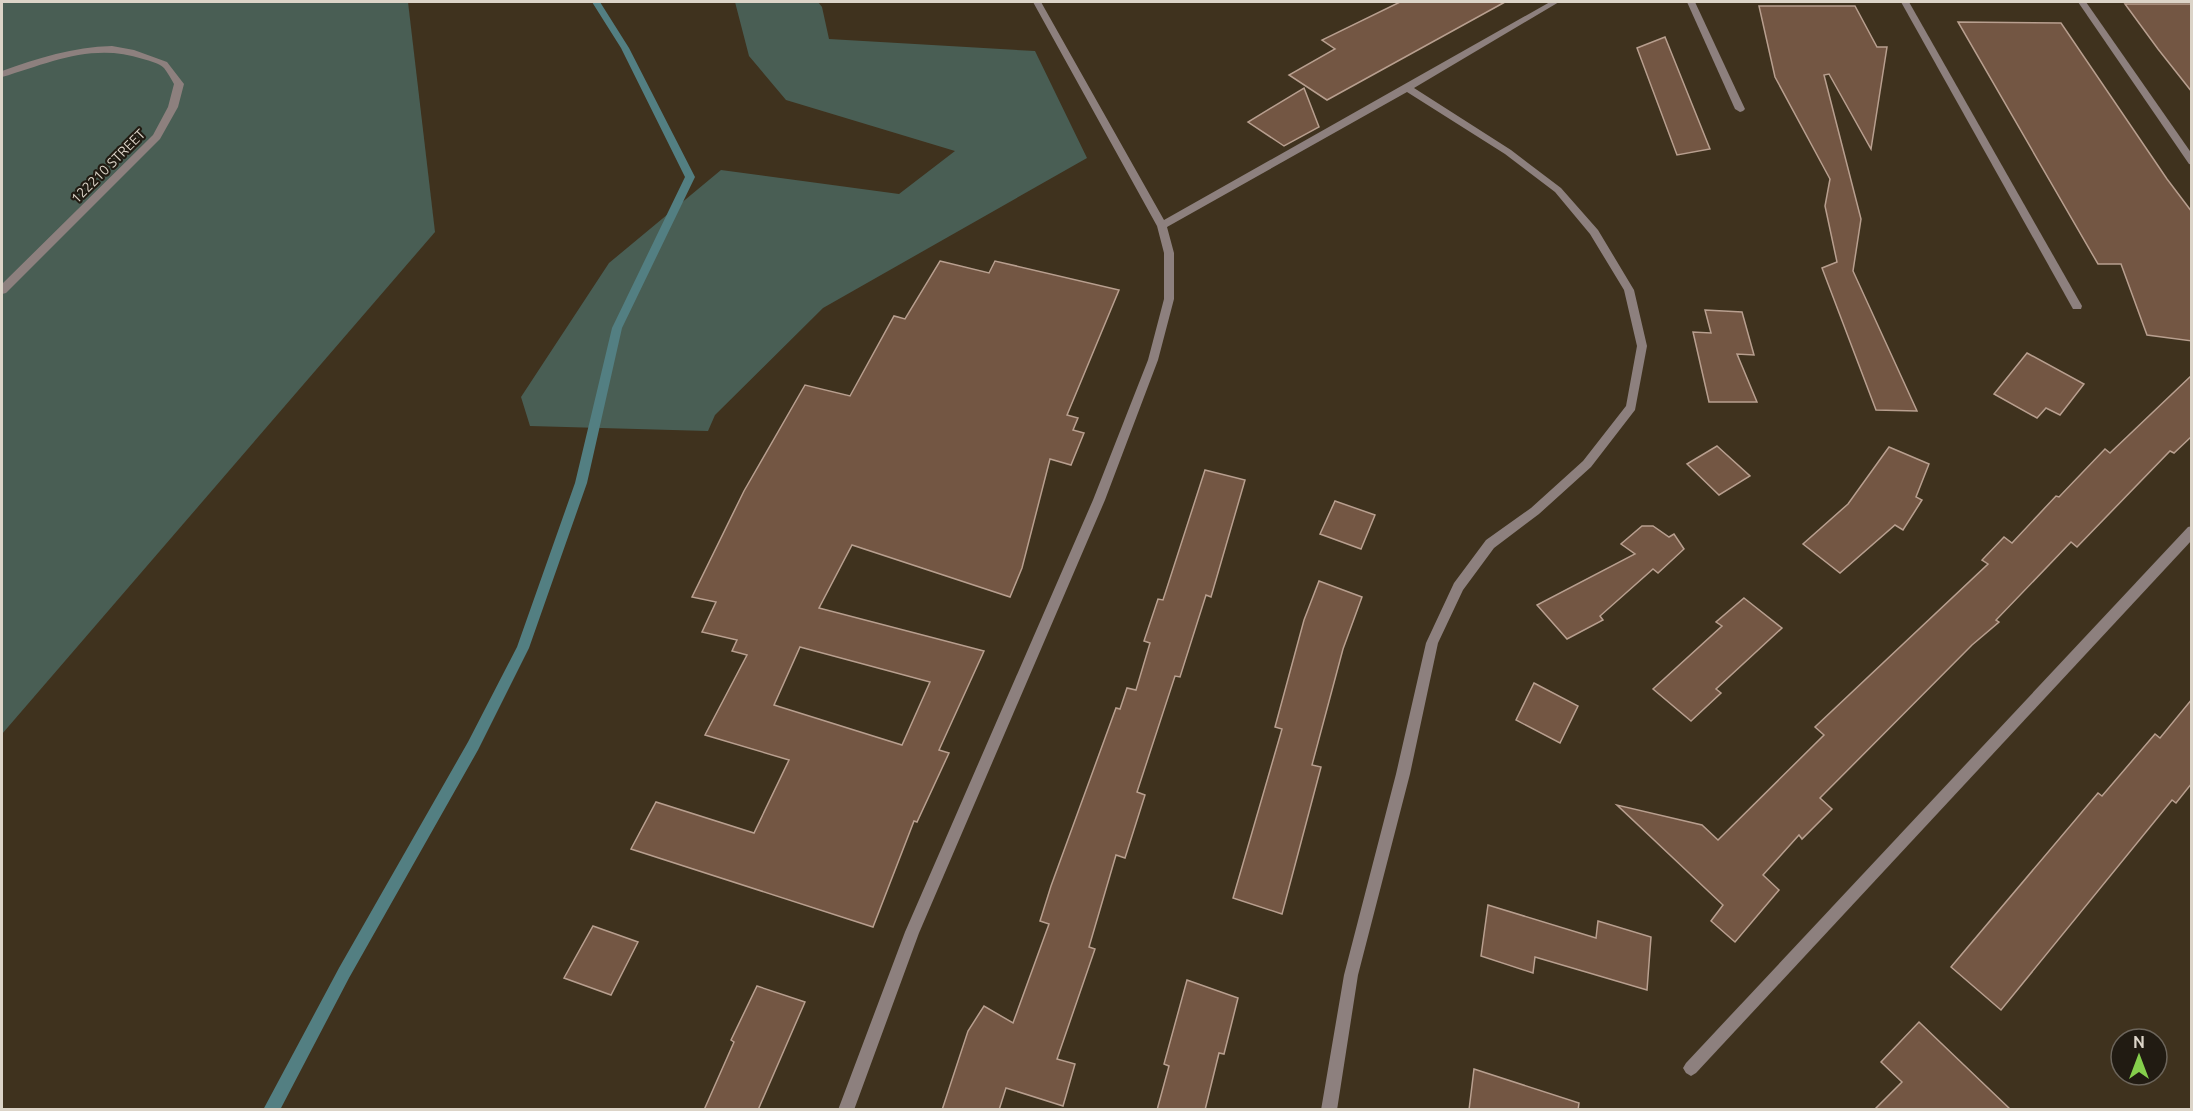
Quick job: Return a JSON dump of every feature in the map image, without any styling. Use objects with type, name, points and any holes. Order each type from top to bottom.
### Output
[{"type":"street","points":[[846,1110],[912,932],[1099,500],[1153,360],[1169,299],[1169,253],[1162,225],[1037,2]]},
{"type":"street","points":[[1162,225],[1555,2]]},
{"type":"street","points":[[1691,2],[1740,109]]},
{"type":"street","points":[[1905,2],[2077,306]]},
{"type":"street","points":[[2082,2],[2192,162]]},
{"type":"street","name":"122210 STREET","points":[[2,74],[45,59],[81,51],[108,49],[139,53],[165,64],[179,84],[174,107],[157,137],[2,290]]},
{"type":"street","points":[[1329,1110],[1351,975],[1403,774],[1432,643],[1458,587],[1490,544],[1535,511],[1587,464],[1631,407],[1642,346],[1629,290],[1594,232],[1558,190],[1508,152],[1407,88]]},
{"type":"street","points":[[1691,1068],[2192,531]]},
{"type":"green space","points":[[2,2],[408,2],[435,232],[2,734]]},
{"type":"green space","points":[[735,2],[818,2],[822,7],[829,39],[1035,51],[1087,158],[823,308],[715,415],[708,431],[530,426],[521,397],[609,263],[721,170],[899,194],[955,151],[786,100],[749,56]]},
{"type":"building","points":[[1400,2],[1505,2],[1327,100],[1289,75],[1335,49],[1322,40]]},
{"type":"building","points":[[2125,4],[2192,4],[2192,92],[2158,49]]},
{"type":"building","points":[[1759,6],[1855,6],[1877,47],[1887,47],[1871,149],[1829,74],[1824,75],[1861,219],[1853,271],[1917,411],[1876,410],[1822,268],[1837,262],[1825,206],[1830,179],[1775,77]]},
{"type":"building","points":[[1958,22],[2061,23],[2192,212],[2192,341],[2147,335],[2121,264],[2098,264]]},
{"type":"building","points":[[1665,37],[1710,149],[1677,155],[1637,48]]},
{"type":"building","points":[[1304,88],[1319,127],[1284,146],[1248,122]]},
{"type":"building","points":[[940,261],[989,273],[995,261],[1119,290],[1067,415],[1078,418],[1073,430],[1084,433],[1071,465],[1050,459],[1022,568],[1010,597],[852,545],[819,608],[984,651],[939,750],[949,753],[917,822],[914,821],[873,927],[631,849],[656,802],[754,833],[789,760],[705,735],[747,655],[732,651],[737,640],[702,632],[716,602],[692,597],[744,491],[805,385],[850,396],[894,316],[905,319]],"holes":[[[800,647],[930,682],[902,745],[774,705]]]},
{"type":"building","points":[[1705,310],[1742,312],[1754,355],[1737,354],[1757,402],[1709,402],[1693,332],[1711,333]]},
{"type":"building","points":[[2027,353],[2084,384],[2060,415],[2046,408],[2037,418],[1994,394]]},
{"type":"building","points":[[2192,375],[2192,436],[2174,453],[2170,451],[2077,547],[2071,542],[1996,620],[1999,622],[1972,645],[1820,798],[1832,809],[1802,839],[1799,835],[1763,875],[1779,890],[1735,942],[1711,921],[1723,905],[1617,805],[1702,825],[1718,840],[1824,735],[1815,727],[1988,564],[1982,560],[2004,537],[2012,543],[2105,449],[2110,453]]},
{"type":"building","points":[[1717,446],[1750,476],[1719,495],[1687,464]]},
{"type":"building","points":[[1889,447],[1929,464],[1916,497],[1922,500],[1903,530],[1895,525],[1840,573],[1803,544],[1848,504]]},
{"type":"building","points":[[1205,470],[1245,480],[1211,597],[1206,595],[1180,677],[1175,676],[1137,792],[1145,795],[1125,858],[1116,855],[1089,947],[1095,949],[1057,1059],[1075,1064],[1063,1106],[1006,1088],[999,1110],[942,1110],[968,1031],[984,1006],[1013,1023],[1049,924],[1040,921],[1051,886],[1116,708],[1120,709],[1127,688],[1136,690],[1150,643],[1144,641],[1158,599],[1163,600]]},
{"type":"building","points":[[1335,501],[1375,515],[1361,549],[1320,534]]},
{"type":"building","points":[[1642,526],[1653,526],[1669,537],[1674,534],[1684,549],[1658,573],[1653,569],[1600,616],[1603,620],[1567,639],[1537,605],[1635,554],[1621,544]]},
{"type":"building","points":[[1319,581],[1362,597],[1343,649],[1312,765],[1321,767],[1282,914],[1233,898],[1282,729],[1275,727],[1304,620]]},
{"type":"building","points":[[1744,598],[1782,628],[1716,689],[1721,693],[1691,721],[1653,689],[1722,626],[1716,622]]},
{"type":"building","points":[[1534,683],[1578,706],[1560,743],[1516,720]]},
{"type":"building","points":[[2192,699],[2192,783],[2176,803],[2172,800],[2001,1010],[1951,967],[2098,793],[2102,796],[2155,734],[2160,738]]},
{"type":"building","points":[[1488,905],[1596,938],[1598,921],[1651,937],[1647,990],[1535,957],[1533,973],[1481,956]]},
{"type":"building","points":[[593,926],[638,942],[611,995],[564,978]]},
{"type":"building","points":[[1187,980],[1238,998],[1224,1054],[1219,1053],[1205,1110],[1157,1110],[1169,1066],[1164,1064]]},
{"type":"building","points":[[757,986],[805,1002],[758,1110],[704,1110],[734,1042],[731,1040]]},
{"type":"building","points":[[1919,1022],[2011,1110],[1874,1110],[1902,1082],[1881,1062]]},
{"type":"building","points":[[1474,1069],[1579,1103],[1578,1110],[1469,1110]]},
{"type":"waterway","points":[[271,1110],[344,973],[473,746],[523,648],[581,483],[617,328],[690,177],[625,48],[596,2]]}]
